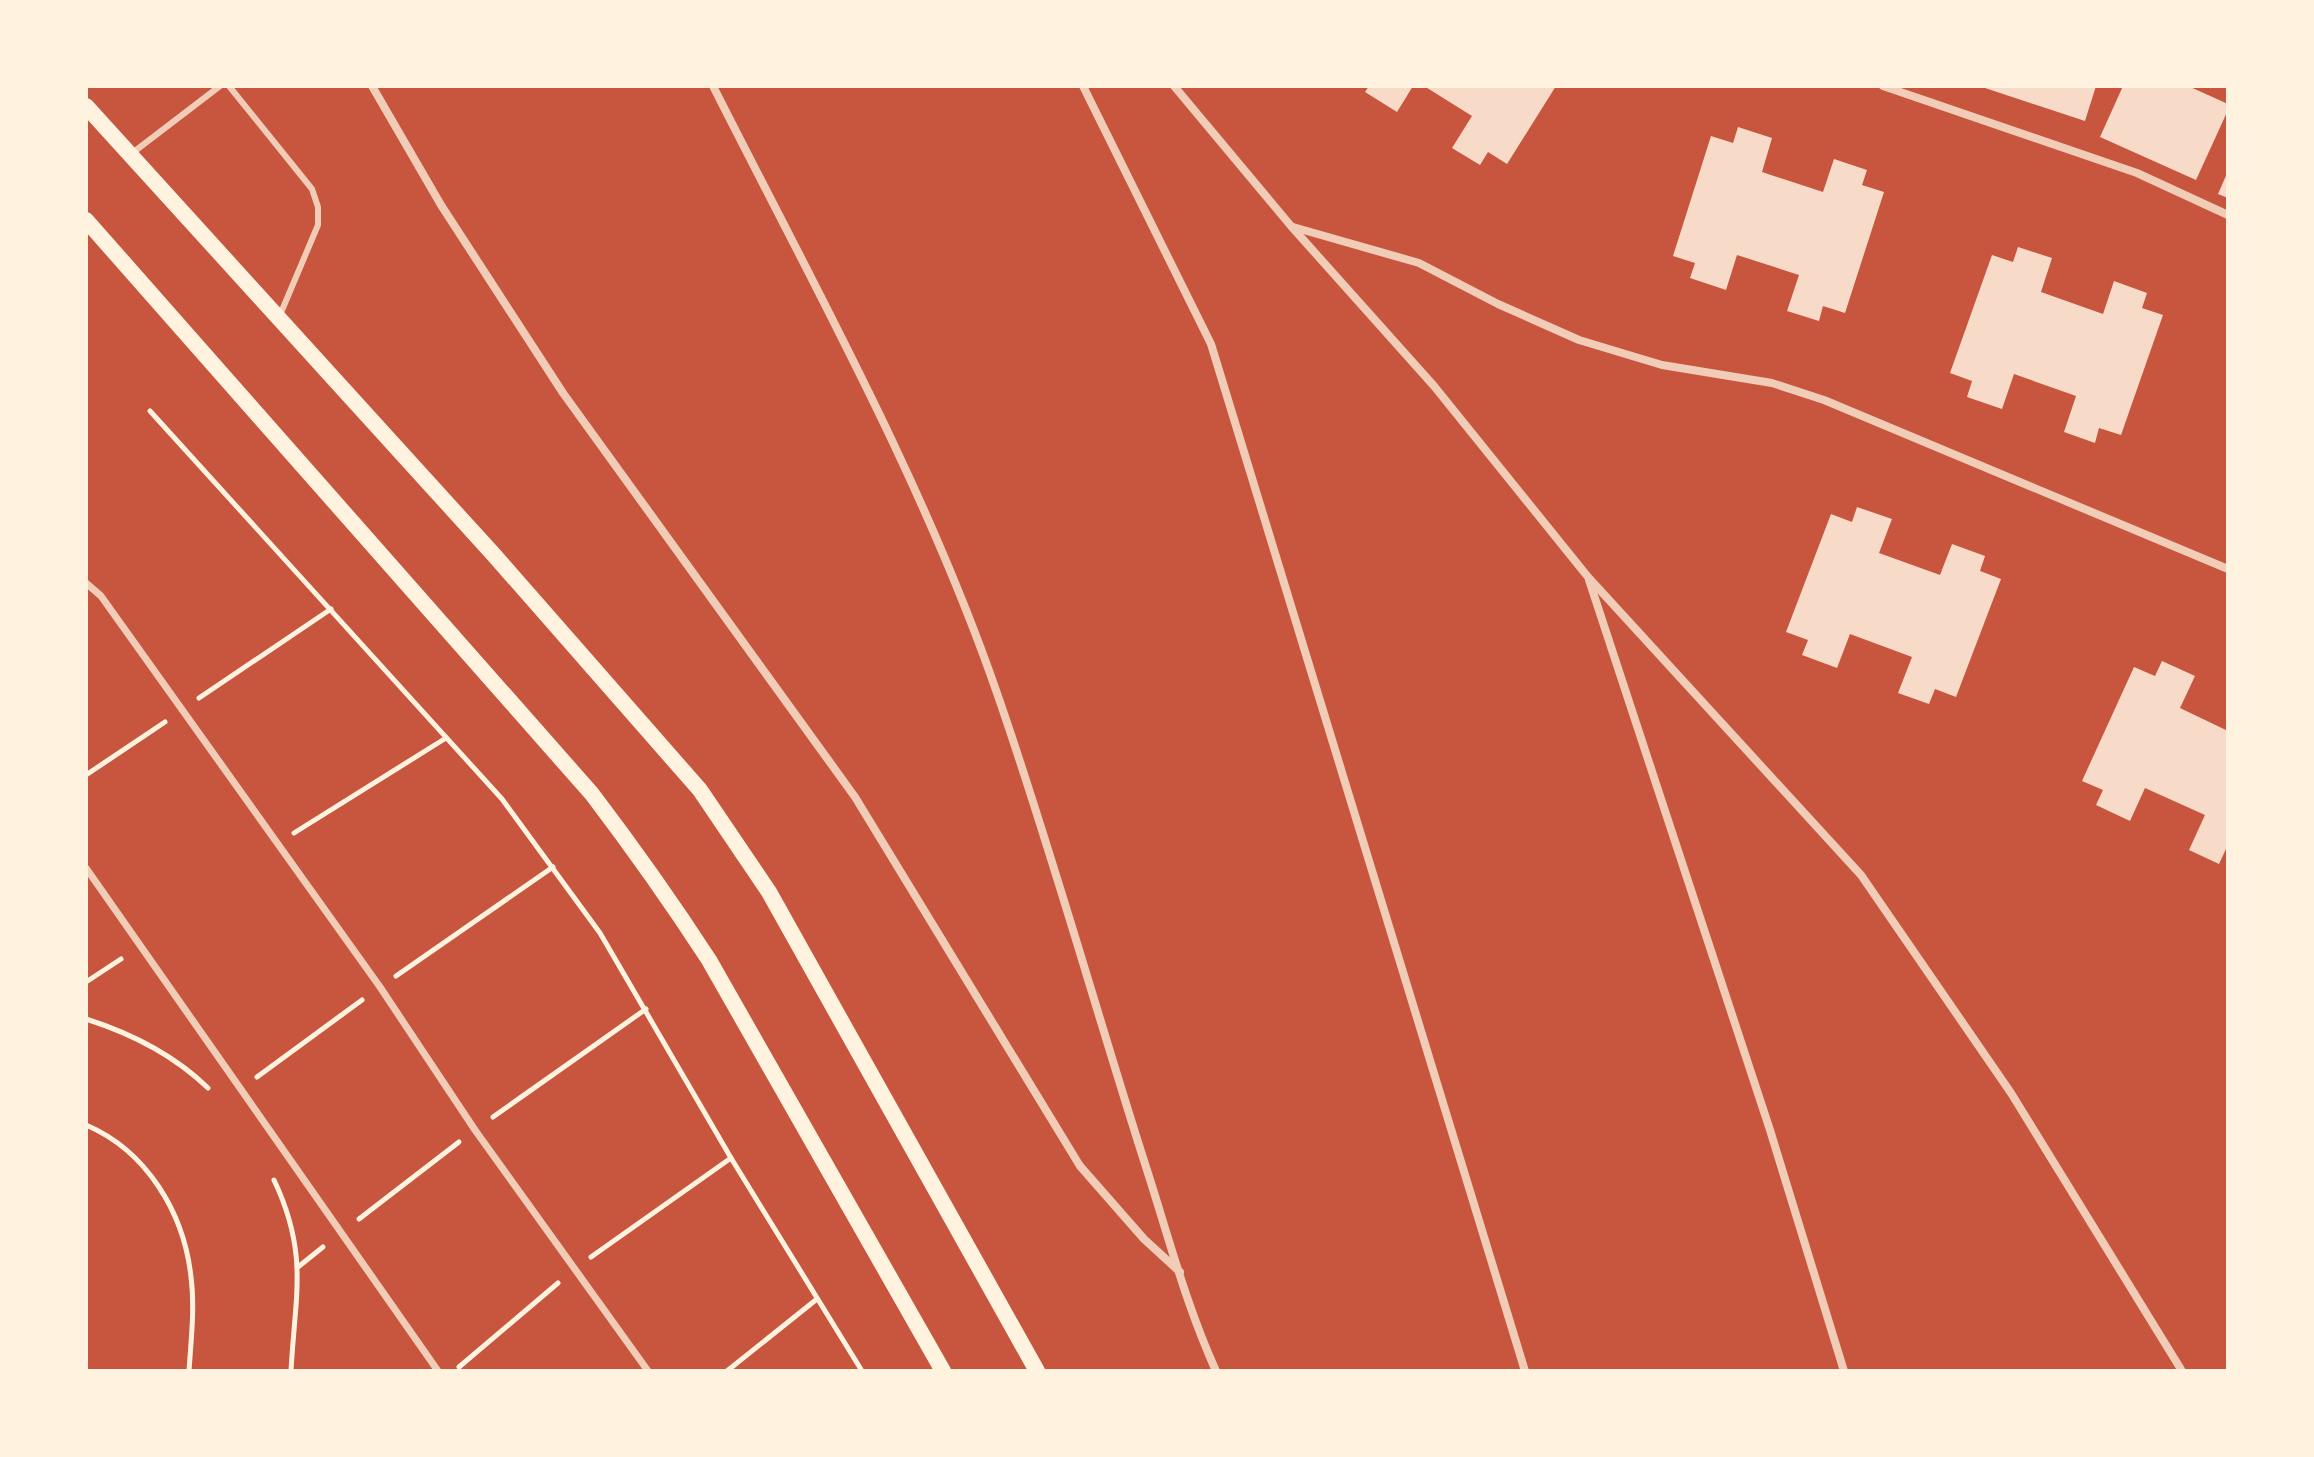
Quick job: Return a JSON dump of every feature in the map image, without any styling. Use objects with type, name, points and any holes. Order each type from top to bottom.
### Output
[{"type":"main road","points":[[86,106],[494,555],[700,790],[769,892],[1037,1371]]},
{"type":"main road","points":[[86,220],[592,794],[628,841],[709,960],[943,1371]]},
{"type":"street","points":[[372,86],[448,217],[554,380],[855,797],[1080,1166],[1144,1239],[1180,1272]]},
{"type":"street","points":[[713,86],[877,409],[966,610],[1030,790],[1088,987],[1190,1307],[1216,1371]]},
{"type":"street","points":[[1083,86],[1211,344],[1525,1371]]},
{"type":"street","points":[[1174,86],[1291,226],[1434,386],[1588,577],[1861,875],[2011,1093],[2182,1371]]},
{"type":"street","points":[[1883,86],[2137,173],[2228,215]]},
{"type":"street","points":[[1291,226],[1419,263],[1498,304],[1579,340],[1662,365],[1772,383],[1824,400],[2228,569]]},
{"type":"street","points":[[1588,577],[1770,1130],[1844,1371]]},
{"type":"street","points":[[86,583],[101,596],[380,987],[475,1130],[648,1371]]},
{"type":"street","points":[[86,868],[343,1231],[438,1371]]},
{"type":"lane","points":[[131,154],[220,86]]},
{"type":"lane","points":[[229,86],[312,189],[318,207],[318,225],[278,318]]},
{"type":"path","points":[[150,411],[502,799],[600,933],[731,1158],[862,1371]]},
{"type":"path","points":[[86,775],[331,609]]},
{"type":"path","points":[[277,843],[446,738]]},
{"type":"path","points":[[86,982],[142,945]]},
{"type":"path","points":[[86,1019],[138,1039],[184,1067],[216,1097]]},
{"type":"path","points":[[86,1125],[116,1142],[137,1159],[153,1177],[174,1215],[185,1245],[191,1278],[189,1371]]},
{"type":"path","points":[[272,1177],[284,1201],[297,1250],[298,1283],[291,1371]]},
{"type":"path","points":[[727,1371],[817,1299]]},
{"type":"building","points":[[1369,86],[1413,86],[1397,112],[1365,92]]},
{"type":"building","points":[[1424,86],[1556,86],[1507,164],[1488,152],[1480,165],[1452,148],[1472,116]]},
{"type":"building","points":[[1986,86],[2096,86],[2085,121]]},
{"type":"building","points":[[2123,86],[2188,86],[2228,104],[2196,180],[2100,137]]},
{"type":"building","points":[[1738,127],[1772,138],[1762,172],[1823,192],[1834,159],[1867,170],[1862,185],[1884,192],[1845,313],[1823,306],[1819,321],[1787,311],[1799,275],[1737,255],[1726,290],[1690,278],[1695,263],[1673,256],[1711,136],[1733,143]]},
{"type":"building","points":[[2228,171],[2228,198],[2218,194]]},
{"type":"building","points":[[2018,247],[2052,258],[2041,292],[2103,314],[2114,281],[2147,293],[2142,308],[2163,315],[2121,435],[2099,428],[2095,443],[2064,432],[2076,396],[2014,374],[2002,409],[1967,397],[1972,381],[1950,373],[1992,255],[2013,262]]},
{"type":"building","points":[[1857,507],[1892,519],[1879,553],[1940,575],[1952,544],[1985,556],[1980,571],[2001,579],[1956,697],[1935,689],[1929,704],[1898,693],[1912,657],[1850,634],[1837,668],[1802,655],[1808,640],[1786,632],[1831,514],[1852,522]]},
{"type":"building","points":[[2162,661],[2195,676],[2180,708],[2228,731],[2228,850],[2219,864],[2189,850],[2205,815],[2145,788],[2130,821],[2096,805],[2103,790],[2082,781],[2134,667],[2155,676]]}]
